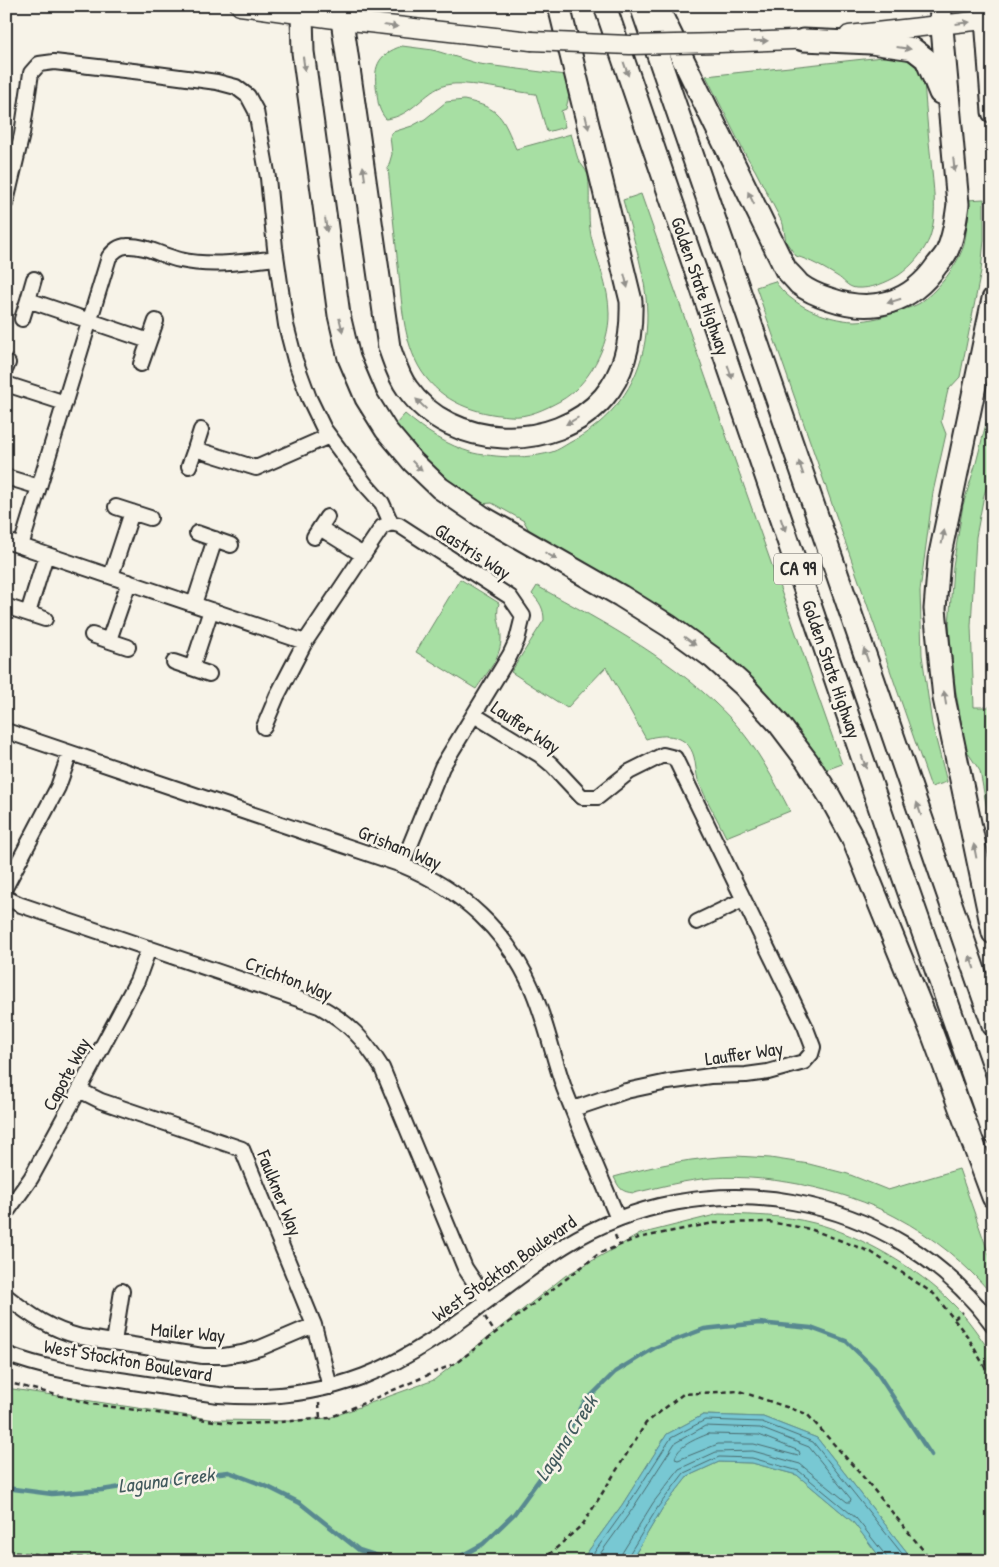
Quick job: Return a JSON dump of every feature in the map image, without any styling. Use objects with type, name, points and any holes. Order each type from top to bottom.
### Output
[{"type":"highway","points":[[341,13],[389,347],[397,369],[406,388],[421,405],[436,417],[458,428],[479,434],[523,437],[548,432],[568,424],[604,397],[618,376],[626,354],[631,325],[631,301],[559,6]]},
{"type":"highway","name":"Golden State Highway","points":[[605,6],[895,853],[993,1132]]},
{"type":"highway","name":"Golden State Highway","points":[[641,6],[993,1025]]},
{"type":"highway","points":[[657,6],[786,270],[800,285],[819,296],[860,306],[882,304],[902,298],[920,287],[948,250],[958,204],[940,16]]},
{"type":"highway","points":[[302,11],[302,52],[339,315],[349,358],[366,398],[386,430],[413,462],[440,488],[481,516],[621,596],[669,626],[713,658],[744,686],[779,724],[808,762],[852,838],[932,1033],[993,1197]]},
{"type":"highway","points":[[987,15],[993,112]]},
{"type":"highway","points":[[803,40],[872,44],[912,49],[926,59],[949,116]]},
{"type":"highway","points":[[993,299],[940,552],[935,609],[944,698],[993,933]]},
{"type":"main road","points":[[240,6],[341,13],[531,41],[630,45],[803,40],[940,16],[987,15]]},
{"type":"street","points":[[6,202],[22,134],[29,80],[31,73],[39,64],[54,62],[217,82],[236,87],[248,96],[256,111],[268,178],[276,258],[286,325],[295,360],[310,398],[329,436],[382,503],[391,523],[382,528],[305,642],[277,696],[264,727]]},
{"type":"street","points":[[21,546],[108,257],[115,249],[125,245],[138,246],[180,260],[206,264],[238,263],[276,258]]},
{"type":"street","points":[[22,319],[34,279]]},
{"type":"street","points":[[28,300],[149,341]]},
{"type":"street","points":[[142,364],[156,321]]},
{"type":"street","points":[[6,384],[65,403]]},
{"type":"street","points":[[189,466],[201,430]]},
{"type":"street","points":[[195,449],[256,468],[329,436]]},
{"type":"street","points":[[6,477],[39,487]]},
{"type":"street","points":[[116,507],[150,518]]},
{"type":"street","points":[[111,576],[132,512]]},
{"type":"street","name":"Glastris Way","points":[[391,523],[399,525],[510,596],[523,616],[517,640],[510,655],[442,767],[402,865]]},
{"type":"street","points":[[320,527],[363,555]]},
{"type":"street","points":[[197,533],[232,545]]},
{"type":"street","points":[[194,604],[215,539]]},
{"type":"street","points":[[6,541],[305,642]]},
{"type":"street","points":[[28,613],[46,555]]},
{"type":"street","points":[[109,640],[129,582]]},
{"type":"street","points":[[8,607],[45,619]]},
{"type":"street","points":[[192,668],[211,610]]},
{"type":"street","points":[[92,635],[128,647]]},
{"type":"street","points":[[174,662],[209,674]]},
{"type":"street","name":"Lauffer Way","points":[[474,715],[540,755],[582,797],[598,797],[629,772],[663,755],[675,758],[813,1047],[811,1054],[804,1062],[768,1072],[668,1082],[626,1091],[573,1109]]},
{"type":"street","name":"Grisham Way","points":[[6,731],[402,865],[440,883],[465,900],[502,938],[519,962],[532,989],[564,1088],[618,1219]]},
{"type":"street","points":[[6,886],[58,787],[70,753]]},
{"type":"street","name":"Crichton Way","points":[[6,898],[21,905],[319,1006],[339,1017],[356,1032],[382,1068],[465,1268],[483,1304]]},
{"type":"street","points":[[697,922],[743,900]]},
{"type":"street","name":"Capote Way","points":[[6,1213],[31,1178],[79,1090],[137,981],[149,948]]},
{"type":"street","name":"Faulkner Way","points":[[79,1090],[101,1101],[242,1149],[314,1325],[330,1387]]},
{"type":"street","name":"West Stockton Boulevard","points":[[6,1354],[54,1369],[220,1395],[259,1396],[298,1393],[330,1387],[394,1363],[423,1347],[563,1247],[592,1230],[650,1208],[705,1198],[738,1196],[772,1198],[805,1204],[838,1213],[894,1238],[922,1256],[948,1277],[968,1296],[993,1325]]},
{"type":"street","points":[[114,1342],[122,1291]]},
{"type":"street","name":"Mailer Way","points":[[6,1296],[30,1316],[64,1332],[81,1337],[203,1356],[224,1356],[260,1348],[314,1325]]},
{"type":"path","points":[[6,1382],[92,1404],[236,1424],[329,1418],[456,1363],[600,1253],[638,1238],[714,1223],[769,1222],[810,1229],[871,1252],[934,1294],[968,1337],[993,1382]]},
{"type":"path","points":[[483,1304],[495,1333]]},
{"type":"path","points":[[542,1561],[583,1524],[646,1423],[683,1394],[739,1392],[808,1414],[865,1479],[932,1561]]},
{"type":"path","points":[[6,1552],[131,1561]]},
{"type":"green space","points":[[402,46],[433,50],[479,64],[565,75],[569,95],[566,109],[561,111],[565,127],[547,132],[536,94],[466,84],[446,85],[438,88],[411,109],[386,119],[378,104],[376,70],[382,58]]},
{"type":"green space","points":[[892,56],[904,58],[912,63],[924,81],[934,218],[930,237],[913,263],[894,278],[867,288],[856,288],[822,267],[796,256],[786,242],[783,224],[706,76]]},
{"type":"green space","points":[[464,100],[486,107],[499,116],[516,149],[571,134],[578,159],[588,175],[591,236],[605,284],[608,303],[609,313],[606,338],[595,363],[580,385],[560,401],[542,410],[523,416],[497,415],[472,409],[449,399],[430,382],[415,360],[404,321],[388,168],[392,154],[390,136],[393,132],[412,126],[425,119],[446,102]]},
{"type":"green space","points":[[641,194],[842,764],[823,771],[795,729],[531,534],[524,521],[492,503],[480,504],[450,482],[422,457],[395,425],[405,414],[437,437],[463,450],[482,455],[524,457],[545,454],[559,449],[597,425],[620,401],[629,388],[636,373],[645,341],[647,305],[645,287],[623,200]]},
{"type":"green space","points":[[984,199],[984,240],[981,271],[960,377],[948,390],[941,421],[946,434],[933,492],[920,591],[922,655],[932,724],[947,782],[931,787],[756,287],[775,281],[782,290],[799,304],[832,318],[843,320],[860,321],[872,319],[914,306],[937,288],[959,257],[965,237],[967,200]]},
{"type":"green space","points":[[993,396],[993,467],[984,495],[976,537],[971,626],[974,707],[993,707],[993,842],[980,771],[966,750],[955,687],[949,627],[953,566],[963,505]]},
{"type":"green space","points":[[460,579],[499,603],[498,617],[501,644],[493,665],[476,689],[416,652]]},
{"type":"green space","points":[[537,586],[641,646],[689,680],[712,700],[733,721],[757,752],[790,811],[726,837],[698,780],[691,749],[687,744],[675,737],[661,736],[646,739],[606,667],[567,708],[511,672],[544,620],[541,606],[532,594]]},
{"type":"green space","points":[[736,1156],[770,1158],[809,1164],[848,1174],[888,1190],[959,1169],[993,1266],[993,1296],[960,1262],[923,1233],[875,1207],[827,1190],[775,1180],[724,1177],[675,1183],[634,1193],[621,1189],[614,1177],[674,1163],[704,1158]]},
{"type":"green space","points":[[719,1214],[791,1218],[814,1223],[849,1235],[887,1254],[922,1277],[951,1302],[968,1321],[993,1356],[993,1561],[914,1561],[817,1438],[763,1417],[703,1415],[667,1434],[622,1505],[581,1561],[6,1561],[6,1388],[216,1420],[289,1421],[329,1418],[434,1380],[565,1276],[640,1234]]},
{"type":"green space","points":[[719,1462],[752,1463],[797,1475],[853,1522],[883,1561],[631,1561],[662,1509],[688,1476]]},
{"type":"water","points":[[703,1415],[763,1417],[817,1438],[914,1561],[883,1561],[853,1522],[797,1475],[752,1463],[719,1462],[688,1476],[662,1509],[631,1561],[581,1561],[622,1505],[667,1434]]},
{"type":"waterway","name":"Laguna Creek","points":[[452,1561],[483,1544],[514,1514],[549,1466],[584,1403],[615,1372],[654,1348],[704,1329],[759,1323],[811,1328],[846,1341],[874,1368],[931,1455]]},
{"type":"waterway","name":"Laguna Creek","points":[[6,1488],[52,1494],[102,1490],[229,1472],[268,1487],[300,1503],[359,1550],[393,1561]]}]
